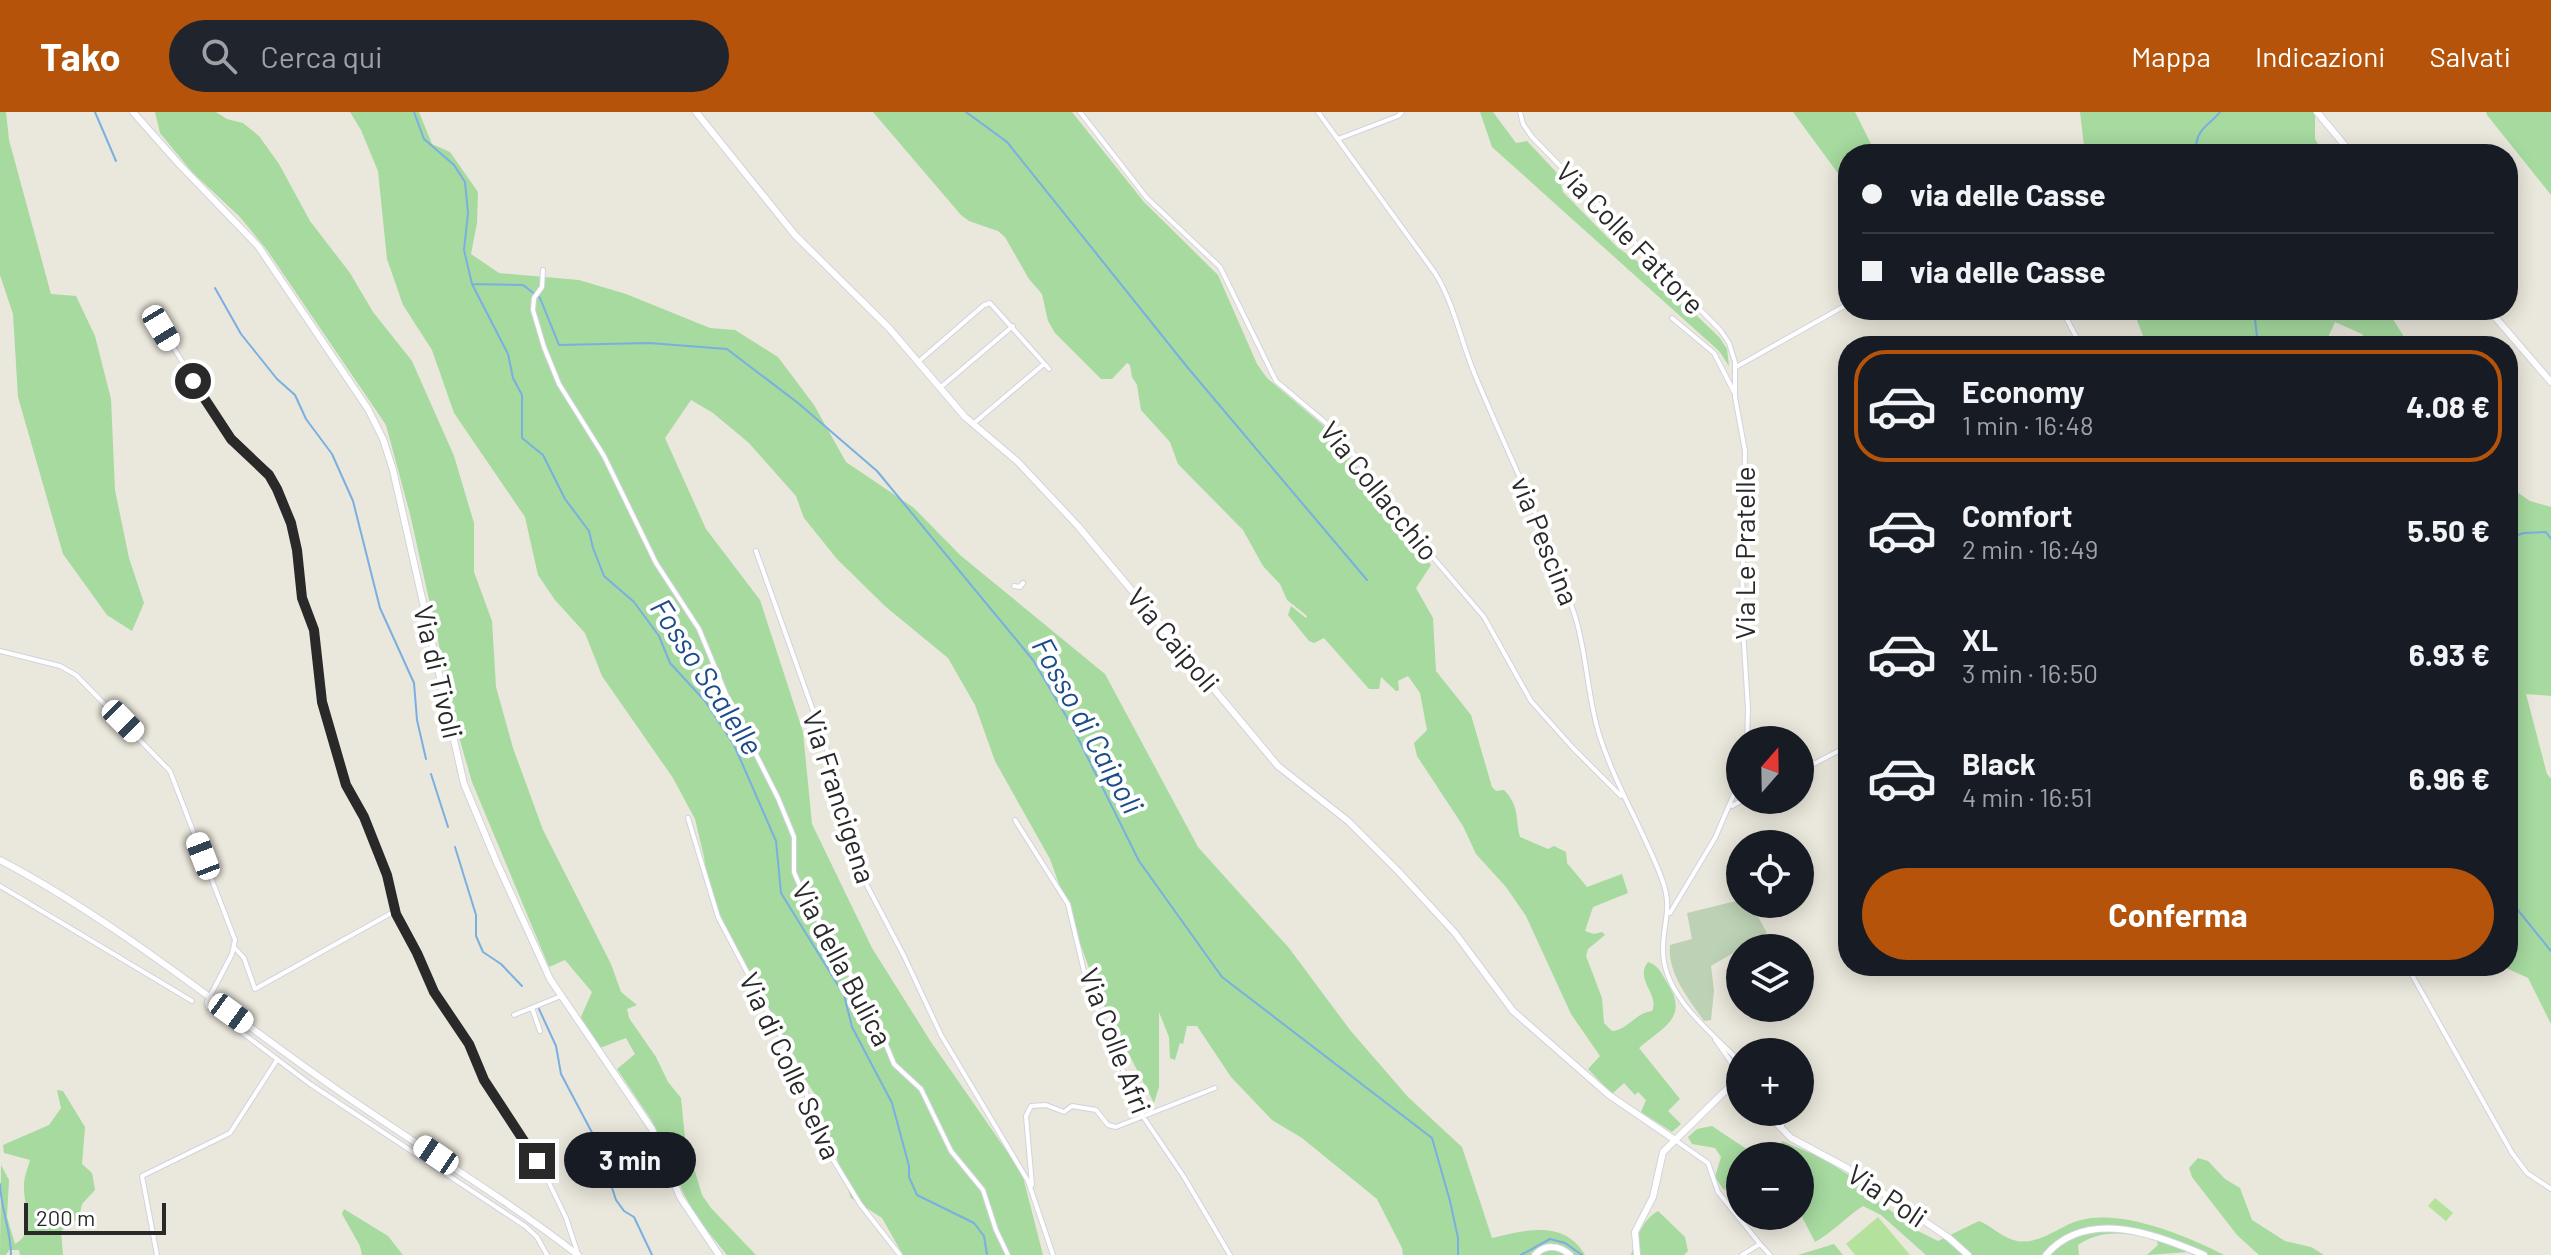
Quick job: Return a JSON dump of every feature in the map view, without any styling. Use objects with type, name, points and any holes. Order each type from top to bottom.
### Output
[{"type":"street","name":"Via di Tivoli","points":[[133,112],[258,246],[348,378],[382,435],[392,464],[464,784],[545,969],[652,1129],[680,1197],[719,1255]]},
{"type":"street","name":"Via Caipoli","points":[[696,112],[790,230],[880,319],[972,425],[1018,462],[1074,521],[1278,766],[1352,825],[1450,927],[1509,1008],[1609,1095],[1675,1140]]},
{"type":"street","name":"Via Collacchio","points":[[1080,112],[1147,198],[1220,267],[1276,381],[1339,434],[1402,521],[1484,617],[1533,703],[1623,798]]},
{"type":"street","name":"via Pescina","points":[[1318,112],[1445,291],[1470,363],[1534,509],[1570,603],[1582,642],[1594,718],[1623,798]]},
{"type":"street","points":[[1338,139],[1402,112]]},
{"type":"street","name":"Via Colle Fattore","points":[[1520,112],[1523,124],[1532,137],[1723,333],[1736,367]]},
{"type":"street","points":[[2317,112],[2344,144]]},
{"type":"street","name":"Via della Bulica","points":[[543,270],[542,287],[534,298],[533,310],[557,380],[604,456],[656,563],[704,638],[725,693],[787,817],[795,843],[794,872],[802,891],[873,1013],[894,1064],[919,1087],[952,1153],[983,1190],[1008,1255]]},
{"type":"street","points":[[918,362],[990,303],[1049,369]]},
{"type":"street","points":[[1736,367],[1838,310]]},
{"type":"street","points":[[1672,318],[1714,353],[1735,394]]},
{"type":"street","points":[[2498,320],[2511,336]]},
{"type":"street","points":[[940,388],[1013,326]]},
{"type":"street","points":[[161,328],[231,439],[269,475],[289,517],[297,550],[302,598],[314,630],[322,702],[346,785],[364,817],[387,875],[395,911],[433,990],[469,1044],[484,1080],[543,1170],[564,1213],[578,1255]]},
{"type":"street","points":[[2518,344],[2551,382]]},
{"type":"street","points":[[972,425],[1044,364]]},
{"type":"street","name":"Via Le Pratelle","points":[[1736,367],[1735,394],[1745,451],[1742,613],[1747,726]]},
{"type":"street","name":"Via Francigena","points":[[756,551],[828,752],[860,872],[941,1035],[1031,1188]]},
{"type":"street","points":[[1014,586],[1020,587],[1023,583]]},
{"type":"street","points":[[0,651],[60,666],[74,673],[168,768],[234,936],[234,947],[208,1007],[277,1060],[525,1226],[537,1237],[547,1255]]},
{"type":"street","points":[[1814,764],[1838,751]]},
{"type":"street","points":[[1623,798],[1662,880],[1669,915]]},
{"type":"street","points":[[1726,814],[1669,915],[1663,948],[1666,969],[1682,1000],[1726,1048]]},
{"type":"street","name":"Via di Colle Selva","points":[[688,818],[718,917],[797,1067],[823,1143],[860,1204],[900,1255]]},
{"type":"street","name":"Via Colle Afri","points":[[1015,820],[1069,906],[1088,988],[1142,1115],[1184,1177],[1230,1255]]},
{"type":"street","points":[[0,860],[117,931],[315,1074],[485,1187],[578,1255]]},
{"type":"street","points":[[0,886],[192,1001]]},
{"type":"street","points":[[234,947],[244,958],[255,989],[395,911]]},
{"type":"street","points":[[2413,976],[2515,1158],[2532,1176],[2551,1189]]},
{"type":"street","points":[[514,1015],[561,996]]},
{"type":"street","points":[[532,1008],[540,1031]]},
{"type":"street","points":[[1712,1034],[1726,1054]]},
{"type":"street","points":[[157,1255],[142,1176],[229,1135],[277,1060]]},
{"type":"street","points":[[1053,1255],[1031,1188],[1026,1116],[1031,1106],[1046,1105],[1064,1112],[1070,1106],[1091,1109],[1114,1127],[1215,1088]]},
{"type":"street","points":[[1637,1255],[1635,1232],[1652,1200],[1662,1155],[1726,1090]]},
{"type":"street","name":"Via Poli","points":[[1779,1126],[1847,1168],[1949,1238],[1968,1255]]},
{"type":"street","points":[[1782,1126],[1784,1132]]},
{"type":"street","points":[[1675,1140],[1708,1163],[1720,1194],[1770,1255]]},
{"type":"street","points":[[2046,1255],[2065,1240],[2106,1229],[2150,1234],[2204,1255]]},
{"type":"street","points":[[1742,1255],[1760,1244]]},
{"type":"street","points":[[1535,1255],[1541,1249],[1550,1247],[1570,1255]]},
{"type":"green space","points":[[0,112],[6,112],[9,140],[51,294],[76,296],[95,336],[111,399],[115,490],[129,558],[144,603],[132,631],[107,615],[63,554],[18,397],[13,314],[0,275]]},
{"type":"green space","points":[[155,112],[216,112],[243,123],[259,136],[279,164],[310,221],[350,273],[373,312],[412,361],[454,456],[474,523],[474,572],[492,621],[496,687],[513,748],[543,830],[611,964],[621,992],[637,1005],[627,1009],[629,1018],[681,1098],[685,1138],[702,1195],[756,1255],[727,1255],[697,1218],[652,1121],[617,1069],[635,1054],[626,1038],[600,1048],[580,1019],[592,992],[565,960],[549,967],[472,782],[410,514],[386,425],[267,250],[240,217],[192,172],[160,133]]},
{"type":"green space","points":[[350,112],[419,112],[432,144],[450,152],[478,192],[477,223],[471,254],[499,273],[579,280],[626,294],[710,328],[735,330],[778,357],[814,405],[846,462],[914,508],[960,555],[1105,674],[1198,847],[1289,948],[1350,1030],[1408,1097],[1462,1147],[1492,1238],[1531,1230],[1555,1232],[1566,1236],[1585,1255],[1403,1255],[1377,1199],[1302,1138],[1272,1120],[1231,1077],[1197,1026],[1187,1026],[1175,1060],[1170,1058],[1169,1037],[1159,1012],[1159,1087],[1154,1103],[1099,996],[1050,859],[995,761],[975,705],[948,658],[886,607],[837,559],[804,518],[796,496],[749,443],[713,413],[691,400],[665,438],[706,529],[760,600],[803,732],[812,824],[872,948],[931,1042],[1022,1173],[1043,1255],[903,1255],[882,1218],[851,1198],[814,1093],[770,1025],[708,888],[695,819],[673,778],[602,676],[585,633],[555,600],[538,575],[525,517],[454,413],[432,350],[403,305],[387,259],[378,171]]},
{"type":"green space","points":[[873,112],[1072,112],[1144,202],[1218,275],[1257,364],[1267,378],[1331,432],[1431,565],[1416,588],[1433,618],[1436,671],[1471,715],[1492,787],[1496,791],[1504,790],[1513,802],[1520,837],[1548,849],[1554,846],[1566,852],[1567,863],[1587,887],[1622,874],[1628,893],[1593,907],[1585,931],[1605,935],[1588,949],[1586,956],[1602,998],[1604,1023],[1612,1031],[1652,1011],[1653,999],[1644,975],[1648,962],[1660,971],[1674,996],[1676,1005],[1670,1021],[1639,1048],[1680,1099],[1668,1111],[1681,1124],[1672,1132],[1641,1112],[1646,1100],[1638,1092],[1635,1095],[1624,1083],[1612,1094],[1588,1069],[1600,1056],[1571,1014],[1526,916],[1506,887],[1476,854],[1463,826],[1417,756],[1414,743],[1427,730],[1420,693],[1408,676],[1398,681],[1399,690],[1396,691],[1381,677],[1379,689],[1369,689],[1324,638],[1314,643],[1309,641],[1288,615],[1291,606],[1307,616],[1287,600],[1280,584],[1263,566],[1243,530],[1178,464],[1170,442],[1141,410],[1130,365],[1127,363],[1112,379],[1101,379],[1055,333],[1048,321],[1042,294],[1029,279],[1005,237],[961,215]]},
{"type":"green space","points":[[1480,112],[1493,112],[1516,143],[1527,141],[1558,174],[1563,192],[1617,247],[1648,269],[1719,337],[1727,349],[1729,366],[1719,351],[1492,147]]},
{"type":"green space","points":[[1793,112],[1855,112],[1871,144],[1838,144],[1838,173]]},
{"type":"green space","points":[[2080,112],[2315,112],[2315,139],[2318,144],[2084,144]]},
{"type":"green space","points":[[2486,112],[2551,112],[2551,195],[2518,154],[2518,144],[2510,144]]},
{"type":"green space","points":[[2137,320],[2393,320],[2404,336],[2363,336],[2335,322],[2329,336],[2143,336]]},
{"type":"green space","points":[[2518,493],[2530,501],[2551,507],[2551,696],[2526,694],[2547,774],[2551,779],[2551,1024],[2528,978],[2518,973]]},
{"type":"green space","points":[[1726,903],[1726,918],[1759,918],[1767,933],[1726,934],[1726,957],[1711,966],[1714,991],[1711,1020],[1704,1021],[1686,995],[1672,966],[1670,945],[1692,939],[1687,913]]},
{"type":"green space","points":[[57,1090],[63,1091],[85,1127],[82,1164],[92,1173],[95,1190],[82,1204],[79,1218],[61,1231],[63,1255],[20,1255],[19,1250],[9,1250],[6,1255],[0,1255],[1,1165],[9,1180],[7,1217],[15,1244],[26,1233],[24,1185],[30,1160],[4,1153],[3,1145],[49,1125],[61,1108]]},
{"type":"green space","points":[[1712,1126],[1736,1142],[1726,1142],[1726,1190],[1715,1177],[1721,1157],[1715,1148],[1692,1144],[1688,1137],[1697,1129]]},
{"type":"green space","points":[[1814,1155],[1864,1185],[1871,1196],[1918,1231],[1938,1241],[1979,1221],[2007,1237],[2026,1241],[2081,1220],[2116,1218],[2154,1226],[2224,1255],[2193,1255],[2188,1252],[2147,1255],[2158,1245],[2156,1238],[2106,1234],[2078,1245],[2079,1255],[1926,1255],[1881,1215],[1863,1206],[1815,1242],[1809,1230],[1814,1230]]},
{"type":"green space","points":[[2198,1158],[2208,1161],[2225,1179],[2240,1188],[2252,1220],[2285,1241],[2311,1247],[2324,1255],[2259,1255],[2237,1235],[2192,1177],[2189,1168]]},
{"type":"green space","points":[[2435,1198],[2453,1213],[2446,1221],[2428,1206]]},
{"type":"green space","points":[[344,1209],[388,1236],[403,1255],[362,1255],[342,1214]]},
{"type":"green space","points":[[1658,1211],[1685,1237],[1688,1251],[1684,1255],[1631,1255],[1644,1224]]},
{"type":"green space","points":[[1878,1217],[1910,1255],[1855,1255],[1846,1244]]},
{"type":"green space","points":[[1834,1244],[1843,1255],[1798,1255]]},
{"type":"waterway","points":[[95,112],[116,161]]},
{"type":"waterway","name":"Fosso Scalelle","points":[[414,112],[424,139],[454,165],[465,182],[468,213],[464,250],[472,284],[508,354],[513,378],[522,395],[522,438],[543,455],[565,499],[589,531],[604,576],[634,602],[659,636],[670,663],[705,701],[734,745],[776,841],[781,893],[844,995],[852,1027],[892,1103],[909,1166],[909,1177],[917,1195],[974,1223],[984,1236],[987,1255]]},
{"type":"waterway","points":[[966,112],[1007,142],[1188,368],[1367,580]]},
{"type":"waterway","points":[[2196,144],[2201,131],[2220,112]]},
{"type":"waterway","name":"Fosso di Caipoli","points":[[472,284],[523,285],[540,298],[559,345],[649,343],[727,349],[798,403],[877,471],[1033,660],[1072,726],[1139,861],[1222,977],[1432,1138],[1450,1201],[1458,1238],[1458,1255]]},
{"type":"waterway","points":[[215,288],[241,334],[277,379],[295,395],[306,419],[332,454],[353,501],[380,608],[414,683],[417,720],[426,759]]},
{"type":"waterway","points":[[2255,320],[2257,336]]},
{"type":"waterway","points":[[2518,535],[2546,532],[2551,539]]},
{"type":"waterway","points":[[431,774],[448,827]]},
{"type":"waterway","points":[[455,847],[476,915],[476,936],[483,952],[501,964],[522,986]]},
{"type":"waterway","points":[[2518,910],[2551,951]]},
{"type":"waterway","points":[[539,1009],[556,1046],[561,1074],[597,1142],[616,1200],[624,1211],[634,1217],[652,1255]]},
{"type":"waterway","points":[[0,1184],[11,1255]]},
{"type":"waterway","name":"Fosso di Caipoli","points":[[1521,1255],[1550,1239],[1565,1243],[1582,1255]]},
{"type":"route","points":[[193,381],[231,439],[269,475],[277,489],[291,523],[302,598],[314,630],[319,688],[346,785],[364,817],[387,875],[401,926],[434,992],[461,1030],[484,1080],[537,1161]]}]
